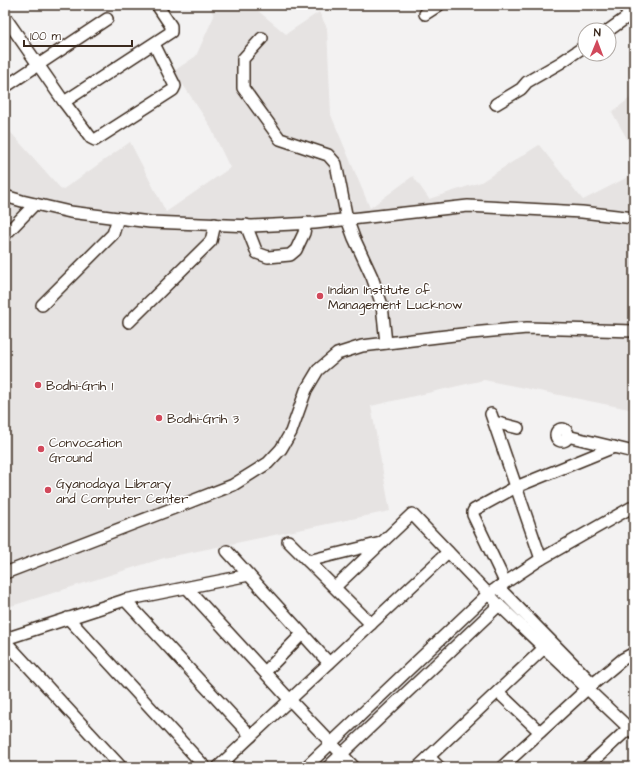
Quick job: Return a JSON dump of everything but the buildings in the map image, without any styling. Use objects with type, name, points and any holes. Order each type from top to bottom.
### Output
[{"type":"street","points":[[64,102],[171,32],[171,26],[157,5]]},
{"type":"street","points":[[425,14],[439,5]]},
{"type":"street","points":[[617,26],[632,18],[623,5]]},
{"type":"street","points":[[5,17],[9,31],[38,64],[91,138],[95,140],[173,90],[175,86],[154,44]]},
{"type":"street","points":[[5,87],[107,19]]},
{"type":"street","points":[[262,38],[243,59],[243,88],[280,139],[328,155],[336,164],[347,219],[372,277],[382,305],[386,343]]},
{"type":"street","points":[[496,104],[521,89],[527,82],[577,51]]},
{"type":"street","points":[[5,196],[70,212],[150,222],[246,225],[306,223],[468,206],[582,212],[634,218]]},
{"type":"street","points":[[5,235],[35,204]]},
{"type":"street","points":[[42,305],[113,234],[118,218]]},
{"type":"street","points":[[246,225],[257,253],[268,258],[290,255],[296,250],[304,233],[306,223]]},
{"type":"street","points":[[129,322],[210,241],[215,224]]},
{"type":"street","points":[[7,569],[233,485],[268,463],[282,449],[291,432],[306,390],[318,370],[337,354],[362,346],[527,328],[634,331]]},
{"type":"street","points":[[518,428],[493,418],[541,558]]},
{"type":"street","points":[[568,436],[634,452]]},
{"type":"street","points":[[587,767],[631,731],[501,585],[473,512],[474,510],[516,487],[614,447]]},
{"type":"street","points":[[306,767],[488,594],[541,558],[634,506]]},
{"type":"street","points":[[335,587],[412,514],[498,605],[544,648],[590,686]]},
{"type":"street","points":[[288,541],[371,624]]},
{"type":"street","points":[[308,561],[382,542]]},
{"type":"street","points":[[227,551],[329,663]]},
{"type":"street","points":[[218,767],[448,552]]},
{"type":"street","points":[[121,767],[5,640],[125,600],[249,575]]},
{"type":"street","points":[[187,588],[354,767]]},
{"type":"street","points":[[125,600],[251,736]]},
{"type":"street","points":[[328,767],[498,605]]},
{"type":"street","points":[[68,618],[205,767]]},
{"type":"street","points":[[265,672],[302,634]]},
{"type":"street","points":[[418,767],[544,648]]},
{"type":"street","points":[[502,767],[590,686],[634,653]]},
{"type":"street","points":[[498,692],[540,732]]},
{"type":"street","points":[[429,757],[439,767]]},
{"type":"shaded area","name":"Indian Institute of Management Lucknow","points":[[209,5],[251,5],[286,34],[319,12],[327,28],[331,115],[370,208],[413,176],[429,199],[481,182],[539,145],[583,200],[634,174],[634,410],[484,380],[371,406],[390,511],[164,558],[5,608],[5,126],[62,190],[130,142],[166,212],[230,168],[209,124],[174,71],[196,56],[214,16]]},
{"type":"shaded area","points":[[634,95],[634,151],[612,112]]},
{"type":"place","name":"Indian Institute of Management Lucknow","points":[[320,296]]},
{"type":"place","name":"Bodhi-Grih 1","points":[[38,385]]},
{"type":"place","name":"Bodhi-Grih 3","points":[[159,418]]},
{"type":"place","name":"Convocation Ground","points":[[41,449]]},
{"type":"place","name":"Gyanodaya Library and Computer Center","points":[[48,490]]}]
